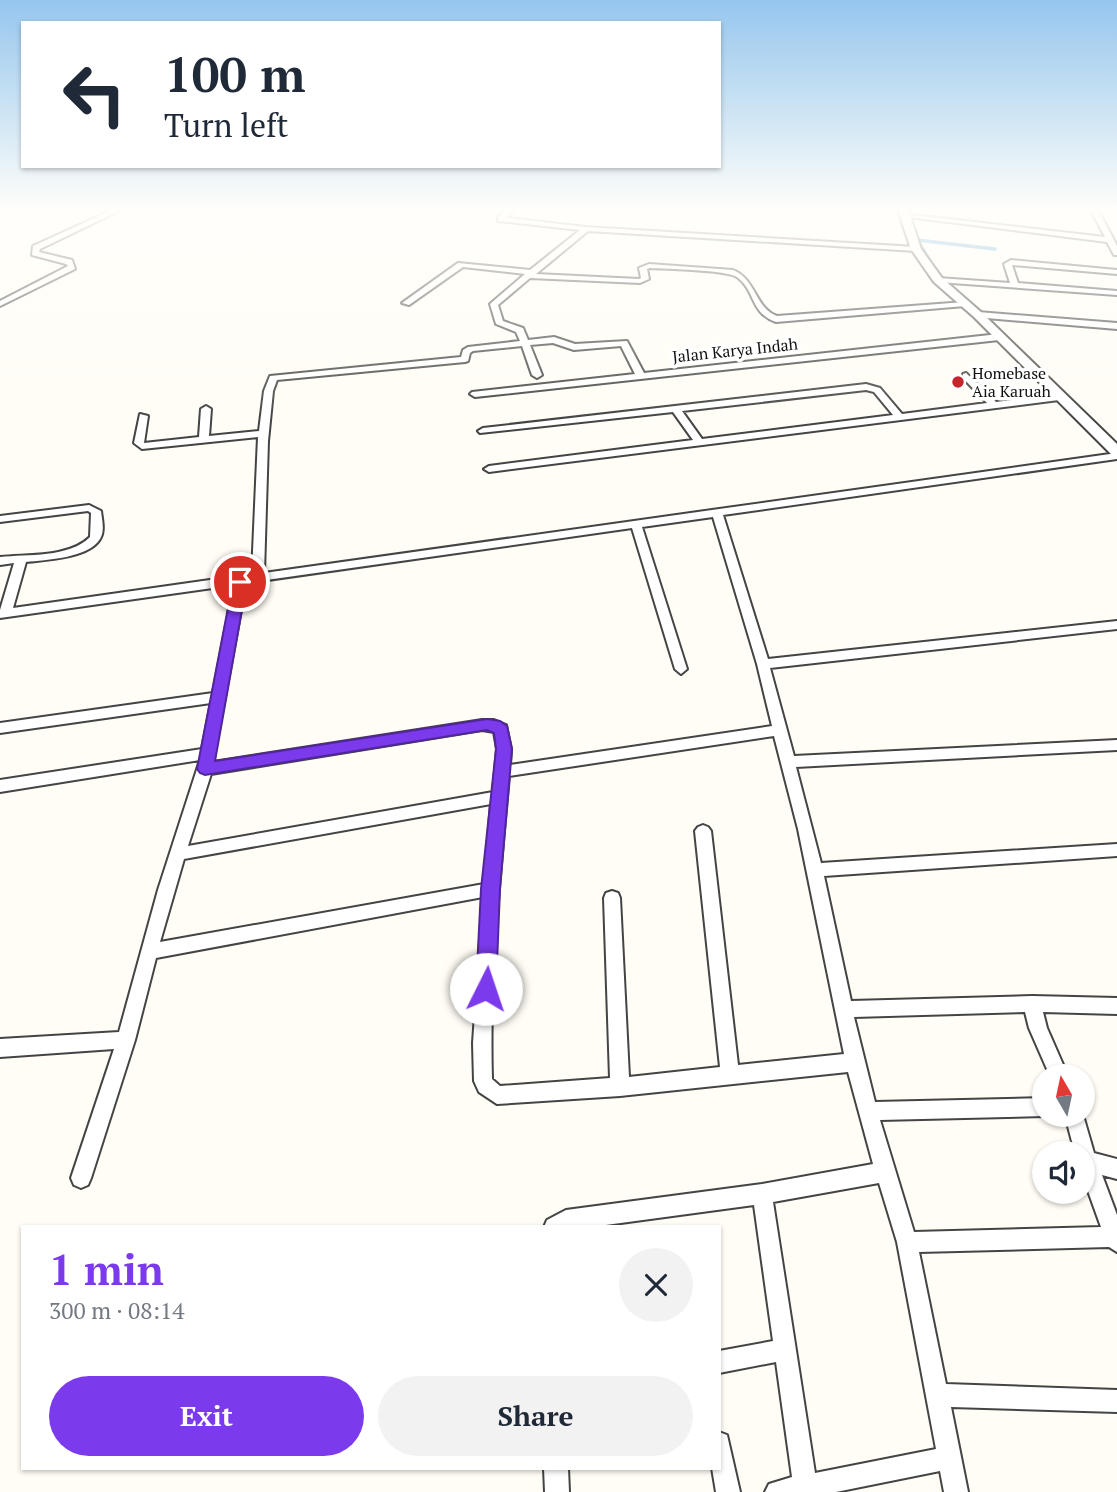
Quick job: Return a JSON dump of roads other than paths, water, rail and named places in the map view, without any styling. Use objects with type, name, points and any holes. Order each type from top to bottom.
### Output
[{"type":"street","points":[[0,304],[47,280]]},
{"type":"street","points":[[406,303],[440,280]]},
{"type":"street","points":[[523,280],[499,298],[494,307],[499,322],[520,330],[537,374]]},
{"type":"street","points":[[620,280],[643,280]]},
{"type":"street","points":[[744,280],[767,316],[776,319],[965,304]]},
{"type":"street","points":[[938,280],[1117,293]]},
{"type":"street","points":[[938,280],[978,315],[1117,454]]},
{"type":"street","points":[[1013,280],[1015,287]]},
{"type":"street","points":[[1065,280],[1068,290]]},
{"type":"street","points":[[978,315],[1117,326]]},
{"type":"street","name":"Jalan Karya Indah","points":[[475,394],[999,337]]},
{"type":"street","points":[[258,578],[264,433],[268,388],[275,377],[465,359],[466,352],[471,349],[556,340],[574,347],[624,344],[640,377]]},
{"type":"street","points":[[966,376],[993,404]]},
{"type":"street","points":[[483,431],[869,387],[877,390],[898,415]]},
{"type":"street","points":[[489,469],[898,415],[1059,397]]},
{"type":"street","points":[[204,439],[206,409]]},
{"type":"street","points":[[676,409],[698,441]]},
{"type":"street","points":[[143,416],[139,443],[141,446],[264,433]]},
{"type":"street","points":[[21,558],[3,614],[1117,454]]},
{"type":"street","points":[[0,519],[83,508],[95,510],[97,530],[94,540],[70,552],[0,561]]},
{"type":"street","points":[[717,513],[763,664],[815,870],[855,1062],[871,1111],[885,1172],[908,1242],[956,1492]]},
{"type":"street","points":[[636,524],[681,669]]},
{"type":"street","points":[[81,1178],[126,1040],[178,853],[205,769],[240,582]]},
{"type":"street","points":[[763,664],[1117,625]]},
{"type":"street","points":[[0,728],[218,697]]},
{"type":"street","points":[[205,769],[487,724],[494,725],[503,734],[482,1043],[485,1085],[501,1096],[620,1087],[855,1062]]},
{"type":"street","points":[[501,772],[779,730]]},
{"type":"street","points":[[788,762],[1117,746]]},
{"type":"street","points":[[0,786],[208,753]]},
{"type":"street","points":[[178,853],[499,797]]},
{"type":"street","points":[[703,831],[730,1075]]},
{"type":"street","points":[[815,870],[1117,850]]},
{"type":"street","points":[[151,951],[491,889]]},
{"type":"street","points":[[612,898],[620,1087]]},
{"type":"street","points":[[845,1009],[1032,1004],[1117,1006]]},
{"type":"street","points":[[1032,1004],[1038,1028],[1054,1064]]},
{"type":"street","points":[[0,1048],[126,1040]]},
{"type":"street","points":[[871,1111],[1032,1107]]},
{"type":"street","points":[[1095,1163],[1117,1169]]},
{"type":"street","points":[[557,1225],[566,1220],[762,1194],[885,1172]]},
{"type":"street","points":[[908,1242],[1116,1239],[1095,1183]]},
{"type":"street","points":[[762,1194],[805,1484]]},
{"type":"street","points":[[721,1362],[786,1349]]},
{"type":"street","points":[[936,1395],[1117,1401]]},
{"type":"street","points":[[721,1454],[728,1492]]},
{"type":"street","points":[[777,1492],[805,1484],[948,1458]]},
{"type":"street","points":[[556,1470],[557,1492]]},
{"type":"place","name":"Homebase Aia Karuah","points":[[958,382]]}]
